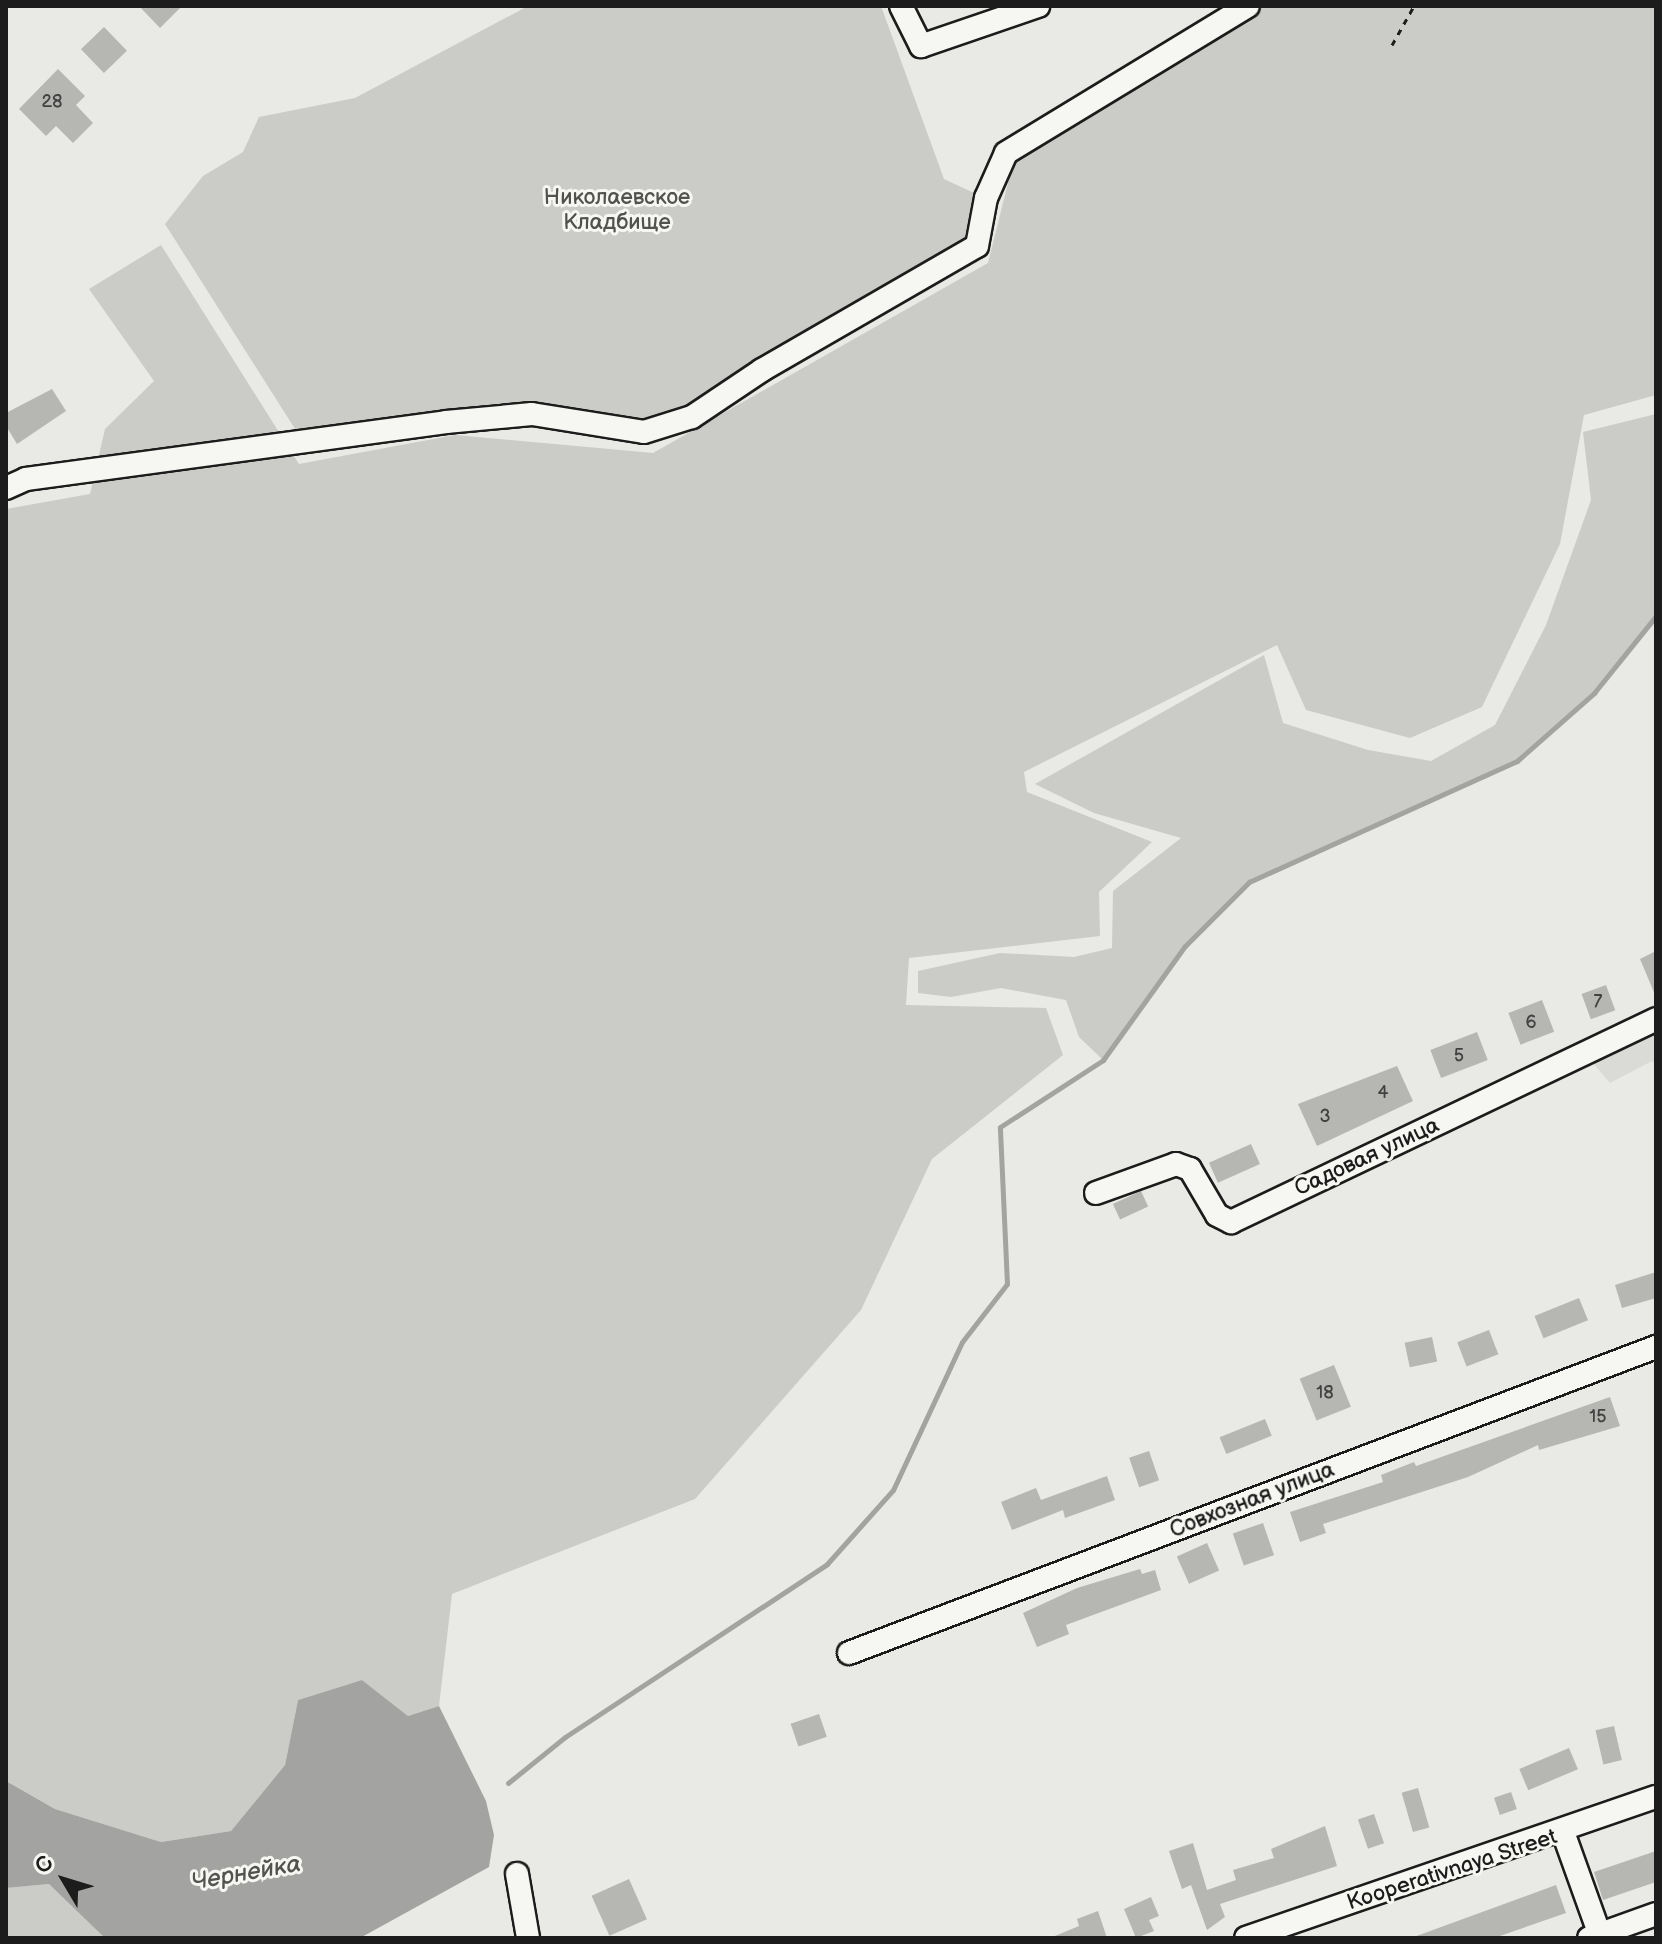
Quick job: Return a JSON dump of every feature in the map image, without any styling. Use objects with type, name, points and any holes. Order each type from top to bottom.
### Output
[{"type":"street","points":[[901,6],[921,46],[1038,6]]},
{"type":"street","points":[[6,488],[26,479],[446,422],[532,414],[644,432],[692,417],[762,370],[977,246],[986,198],[1006,153],[1248,6]]},
{"type":"street","name":"Садовая улица","points":[[1096,1193],[1176,1164],[1190,1169],[1217,1215],[1231,1222],[1656,1019]]},
{"type":"street","name":"Совхозная улица","points":[[849,1653],[1656,1347]]},
{"type":"street","name":"Kooperativnaya Street","points":[[1246,1938],[1563,1832],[1656,1797]]},
{"type":"street","points":[[1563,1832],[1596,1936],[1656,1914]]},
{"type":"street","points":[[517,1874],[528,1938]]},
{"type":"path","points":[[1392,45],[1414,6]]},
{"type":"shaded area","points":[[1656,1028],[1656,1065],[1652,1061],[1610,1083],[1592,1062]]},
{"type":"green space","name":"Николаевское Кладбище","points":[[528,6],[881,6],[944,179],[974,193],[964,242],[693,405],[641,421],[534,402],[297,432],[165,224],[203,176],[243,152],[259,117],[355,98]]},
{"type":"green space","points":[[1261,6],[1656,6],[1656,395],[1584,415],[1560,544],[1482,707],[1410,738],[1306,710],[1277,645],[1024,772],[1027,792],[1152,842],[1099,892],[1100,936],[909,958],[906,1005],[1046,1008],[1063,1055],[932,1159],[861,1310],[695,1499],[452,1594],[439,1706],[408,1716],[362,1680],[298,1700],[285,1765],[231,1831],[161,1842],[55,1809],[6,1781],[6,509],[90,494],[105,429],[154,381],[89,289],[161,245],[299,464],[455,435],[653,453],[988,263],[1012,167],[1034,144]]},
{"type":"green space","points":[[1656,414],[1656,616],[1594,693],[1517,761],[1249,882],[1185,946],[1103,1060],[1079,1037],[1066,1000],[1001,988],[951,997],[918,993],[918,971],[1000,953],[1074,957],[1112,948],[1113,891],[1181,838],[1094,813],[1035,784],[1264,655],[1283,723],[1368,750],[1431,761],[1495,725],[1546,625],[1591,500],[1583,432]]},
{"type":"green space","points":[[49,1884],[105,1938],[6,1938],[6,1888]]},
{"type":"water","name":"Чернейка","points":[[362,1680],[408,1716],[439,1706],[486,1801],[494,1835],[489,1867],[360,1938],[105,1938],[49,1884],[6,1888],[6,1781],[55,1809],[161,1842],[231,1831],[285,1765],[298,1700]]},
{"type":"building","points":[[139,6],[182,6],[160,28]]},
{"type":"building","points":[[104,27],[127,51],[104,73],[81,49]]},
{"type":"building","points":[[58,69],[85,96],[76,105],[93,123],[73,143],[56,126],[46,136],[19,109]]},
{"type":"building","points":[[52,389],[66,411],[17,444],[6,426],[6,413]]},
{"type":"building","points":[[1656,951],[1656,997],[1640,959]]},
{"type":"building","points":[[1606,985],[1615,1010],[1591,1019],[1582,994]]},
{"type":"building","points":[[1542,1000],[1554,1032],[1521,1045],[1508,1013]]},
{"type":"building","points":[[1477,1032],[1488,1060],[1441,1078],[1430,1050]]},
{"type":"building","points":[[1397,1066],[1413,1101],[1317,1146],[1298,1104]]},
{"type":"building","points":[[1251,1144],[1260,1164],[1218,1183],[1209,1163]]},
{"type":"building","points":[[1141,1191],[1148,1206],[1120,1220],[1113,1204]]},
{"type":"building","points":[[1656,1272],[1656,1298],[1622,1308],[1615,1285]]},
{"type":"building","points":[[1579,1298],[1588,1320],[1543,1338],[1534,1316]]},
{"type":"building","points":[[1489,1330],[1498,1354],[1467,1366],[1457,1342]]},
{"type":"building","points":[[1432,1337],[1437,1361],[1410,1367],[1405,1343]]},
{"type":"building","points":[[1334,1365],[1351,1407],[1317,1421],[1300,1379]]},
{"type":"building","points":[[1610,1397],[1620,1426],[1539,1450],[1538,1445],[1468,1477],[1323,1524],[1326,1533],[1300,1542],[1290,1512],[1383,1482],[1381,1475],[1414,1462],[1416,1466]]},
{"type":"building","points":[[1265,1419],[1272,1436],[1226,1454],[1220,1437]]},
{"type":"building","points":[[1149,1451],[1159,1480],[1139,1487],[1129,1458]]},
{"type":"building","points":[[1107,1476],[1115,1500],[1065,1518],[1063,1510],[1012,1530],[1001,1502],[1036,1488],[1041,1500]]},
{"type":"building","points":[[1263,1523],[1274,1555],[1244,1566],[1233,1533]]},
{"type":"building","points":[[1207,1543],[1219,1570],[1189,1584],[1177,1556]]},
{"type":"building","points":[[1140,1569],[1142,1574],[1155,1570],[1161,1590],[1066,1625],[1069,1634],[1037,1647],[1023,1613],[1077,1588]]},
{"type":"building","points":[[819,1714],[827,1737],[798,1746],[791,1724]]},
{"type":"building","points":[[1614,1726],[1622,1760],[1603,1764],[1595,1730]]},
{"type":"building","points":[[1569,1748],[1578,1769],[1528,1790],[1519,1769]]},
{"type":"building","points":[[1418,1788],[1429,1827],[1413,1832],[1402,1793]]},
{"type":"building","points":[[1511,1792],[1517,1809],[1500,1815],[1494,1798]]},
{"type":"building","points":[[1374,1814],[1384,1843],[1368,1849],[1358,1820]]},
{"type":"building","points":[[1325,1826],[1337,1866],[1220,1904],[1225,1917],[1207,1930],[1191,1885],[1182,1889],[1169,1851],[1193,1843],[1207,1890],[1236,1880],[1233,1870],[1274,1858],[1271,1849]]},
{"type":"building","points":[[1656,1851],[1656,1882],[1603,1900],[1594,1872]]},
{"type":"building","points":[[629,1879],[647,1919],[609,1936],[592,1896]]},
{"type":"building","points":[[1556,1885],[1566,1913],[1494,1938],[1411,1938]]},
{"type":"building","points":[[1151,1897],[1159,1916],[1149,1920],[1154,1931],[1136,1938],[1124,1909]]},
{"type":"building","points":[[1098,1911],[1107,1938],[1050,1938],[1079,1926],[1077,1919]]},
{"type":"waterway","points":[[508,1783],[565,1737],[827,1564],[893,1490],[962,1342],[1007,1284],[1000,1127],[1103,1060],[1185,946],[1249,882],[1517,761],[1594,693],[1656,616]]}]
